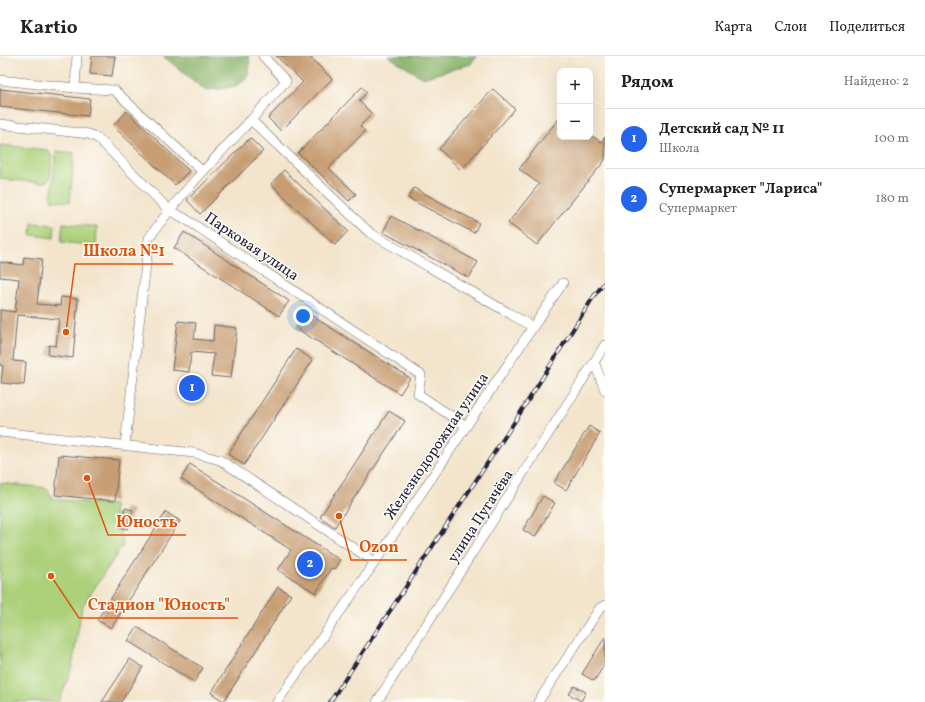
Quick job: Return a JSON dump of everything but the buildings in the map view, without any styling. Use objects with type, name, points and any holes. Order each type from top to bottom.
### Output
[{"type":"street","points":[[75,88],[77,56]]},
{"type":"street","points":[[125,445],[149,238],[169,210],[202,172],[286,81],[263,56]]},
{"type":"street","points":[[0,80],[75,88],[114,90],[202,172]]},
{"type":"street","points":[[251,120],[370,233],[533,327]]},
{"type":"street","name":"Парковая улица","points":[[0,124],[89,134],[98,139],[169,210],[191,222],[421,374],[418,394],[466,426]]},
{"type":"street","name":"Железнодорожная улица","points":[[277,702],[375,562],[563,283]]},
{"type":"street","name":"улица Пугачёва","points":[[377,702],[605,345]]},
{"type":"street","points":[[594,362],[605,390]]},
{"type":"street","points":[[0,432],[194,453],[220,460],[375,562]]},
{"type":"street","points":[[538,702],[602,606]]},
{"type":"green space","points":[[163,56],[249,56],[250,67],[248,75],[244,81],[238,85],[205,90]]},
{"type":"green space","points":[[388,56],[476,56],[471,64],[423,78]]},
{"type":"green space","points":[[0,145],[48,150],[52,157],[50,179],[44,183],[0,179]]},
{"type":"green space","points":[[56,151],[74,153],[70,202],[51,200]]},
{"type":"green space","points":[[32,223],[55,225],[54,238],[31,235]]},
{"type":"green space","points":[[63,223],[97,227],[96,246],[61,242]]},
{"type":"green space","points":[[0,483],[47,488],[53,499],[114,505],[115,515],[123,515],[119,527],[123,545],[82,607],[72,667],[59,702],[0,702]]},
{"type":"railway","points":[[330,702],[517,418],[594,296],[605,282]]},
{"type":"place","name":"Школа №1","points":[[66,332]]},
{"type":"place","name":"Детский сад № 11","points":[[192,388]]},
{"type":"place","name":"Юность","points":[[87,478]]},
{"type":"place","name":"Ozon","points":[[339,516]]},
{"type":"place","name":"Супермаркет \"Лариса\"","points":[[310,564]]},
{"type":"place","name":"Стадион \"Юность\"","points":[[51,576]]}]
